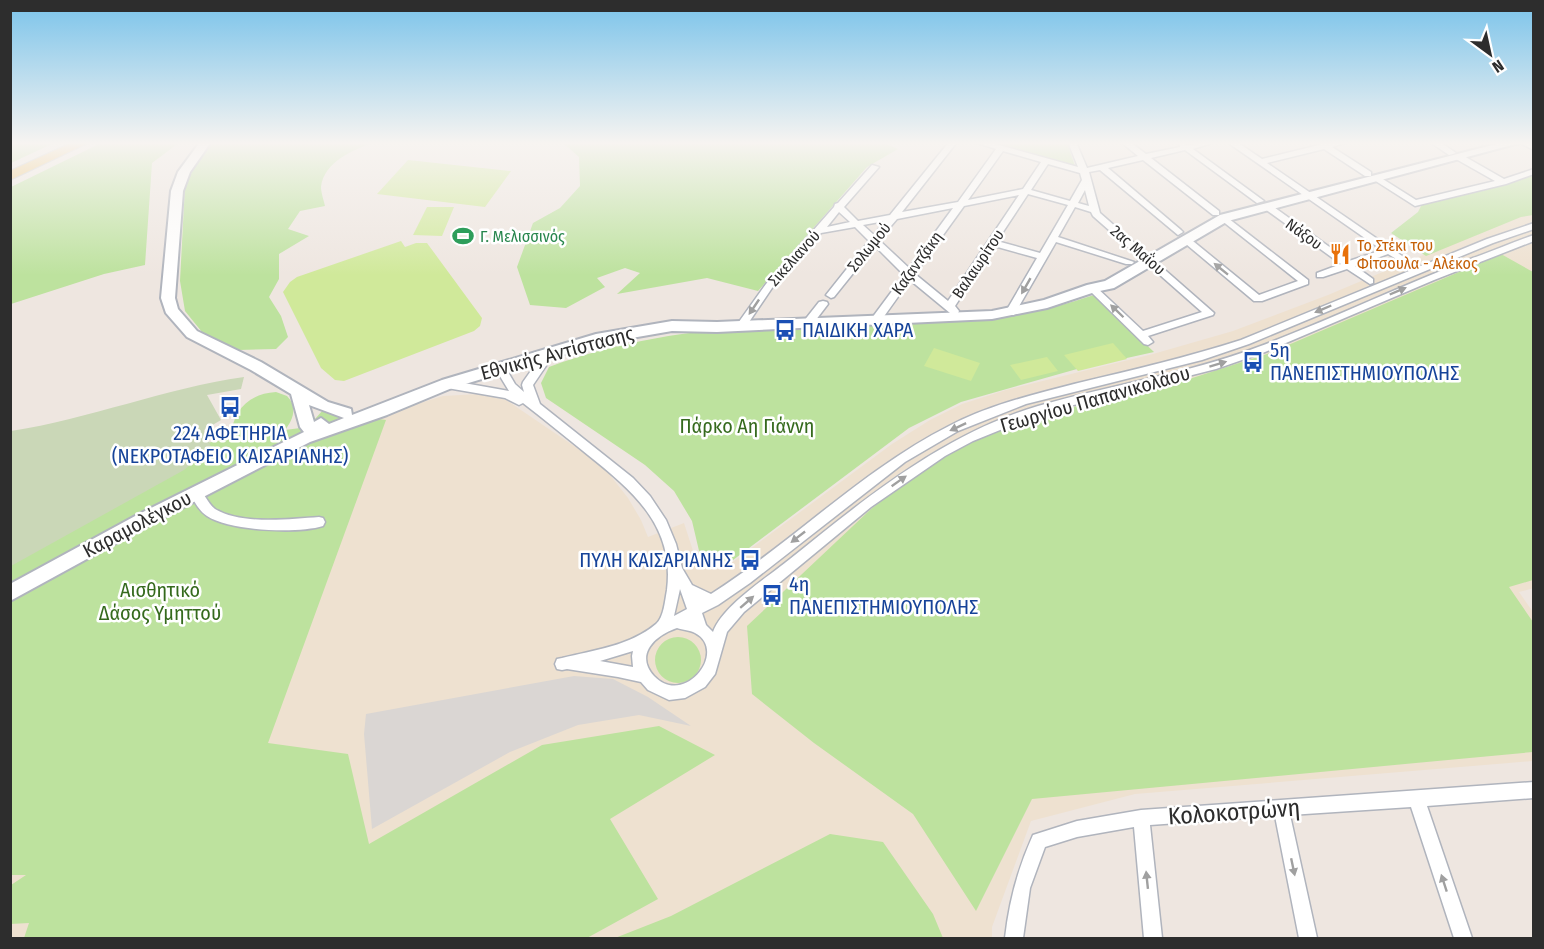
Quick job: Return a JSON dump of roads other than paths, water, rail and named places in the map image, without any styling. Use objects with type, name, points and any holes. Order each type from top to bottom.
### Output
[{"type":"main road","points":[[179,186],[168,298],[171,310],[192,334],[256,366],[298,392],[318,422]]},
{"type":"main road","name":"Εθνικής Αντίστασης","points":[[318,422],[382,411],[447,384],[596,339],[643,330],[672,326],[741,326],[962,318],[1010,313],[1109,285],[1147,257],[1220,215],[1331,186]]},
{"type":"main road","name":"Εθνικής Αντίστασης","points":[[1092,288],[1101,279],[1129,262],[1147,257]]},
{"type":"main road","points":[[298,392],[318,422]]},
{"type":"main road","name":"Εθνικής Αντίστασης","points":[[266,457],[318,422],[346,413],[382,411]]},
{"type":"main road","name":"Καραμολέγκου","points":[[10,594],[196,492],[266,457]]},
{"type":"street","name":"Σικελιανού","points":[[741,326],[769,286],[856,186]]},
{"type":"street","name":"Σολωμού","points":[[831,295],[917,186]]},
{"type":"street","name":"Καζαντζάκη","points":[[876,320],[973,186]]},
{"type":"street","name":"Βαλαωρίτου","points":[[949,307],[1029,186]]},
{"type":"street","points":[[1010,313],[1080,186]]},
{"type":"street","name":"2ας Μαΐου","points":[[1088,186],[1096,214],[1209,314],[1144,338],[1092,288]]},
{"type":"street","points":[[1124,186],[1258,299],[1305,282],[1182,186]]},
{"type":"street","name":"Νάξου","points":[[1240,186],[1370,281]]},
{"type":"street","points":[[1295,186],[1403,260]]},
{"type":"street","points":[[1388,186],[1415,203],[1485,186]]},
{"type":"street","points":[[819,231],[1026,191],[1095,210]]},
{"type":"street","points":[[838,206],[909,274],[962,318]]},
{"type":"street","name":"Γεωργίου Παπανικολάου","points":[[670,624],[714,601],[901,459],[927,442],[974,419],[1058,391],[1202,356],[1245,342],[1490,241],[1533,226]]},
{"type":"street","points":[[1053,238],[1129,262]]},
{"type":"street","name":"Γεωργίου Παπανικολάου","points":[[715,650],[721,629],[739,608],[867,504],[941,453],[969,438],[1039,410],[1216,365],[1261,350],[1431,278],[1533,238]]},
{"type":"street","points":[[992,242],[1042,257]]},
{"type":"street","points":[[1320,275],[1389,250]]},
{"type":"street","points":[[808,323],[823,304]]},
{"type":"street","points":[[539,411],[527,385],[549,354]]},
{"type":"street","points":[[500,368],[511,387],[629,481],[646,499],[667,536],[676,569],[687,589],[700,628],[710,637],[715,650],[713,667],[704,680],[691,689],[674,692],[657,688],[643,676],[618,670],[562,664],[617,651],[646,639],[670,624],[700,628]]},
{"type":"street","points":[[447,384],[508,395],[539,411]]},
{"type":"street","points":[[196,492],[208,511],[227,519],[252,523],[319,522]]},
{"type":"street","points":[[670,624],[676,569]]},
{"type":"street","points":[[687,589],[714,601]]},
{"type":"street","points":[[643,676],[639,657],[646,639]]},
{"type":"street","name":"Κολοκοτρώνη","points":[[1014,939],[1018,902],[1027,866],[1039,841],[1092,825],[1141,818],[1533,790]]},
{"type":"street","points":[[1416,798],[1462,939]]},
{"type":"street","points":[[1281,809],[1308,939]]},
{"type":"street","points":[[1141,818],[1153,939]]},
{"type":"place","name":"Γ. Μελισσινός","points":[[463,236]]},
{"type":"place","name":"Το Στέκι του Φίτσουλα - Αλέκος","points":[[1340,254]]},
{"type":"place","name":"ΠΑΙΔΙΚΗ ΧΑΡΑ","points":[[785,330]]},
{"type":"place","name":"5η ΠΑΝΕΠΙΣΤΗΜΙΟΥΠΟΛΗΣ","points":[[1253,362]]},
{"type":"place","name":"224 ΑΦΕΤΗΡΙΑ (ΝΕΚΡΟΤΑΦΕΙΟ ΚΑΙΣΑΡΙΑΝΗΣ)","points":[[230,407]]},
{"type":"place","name":"ΠΥΛΗ ΚΑΙΣΑΡΙΑΝΗΣ","points":[[750,560]]},
{"type":"place","name":"4η ΠΑΝΕΠΙΣΤΗΜΙΟΥΠΟΛΗΣ","points":[[772,595]]},
{"type":"park label","name":"Πάρκο Αη Γιάννη","points":[[747,426]]},
{"type":"park label","name":"Αισθητικό Δάσος Υμηττού","points":[[160,602]]}]
